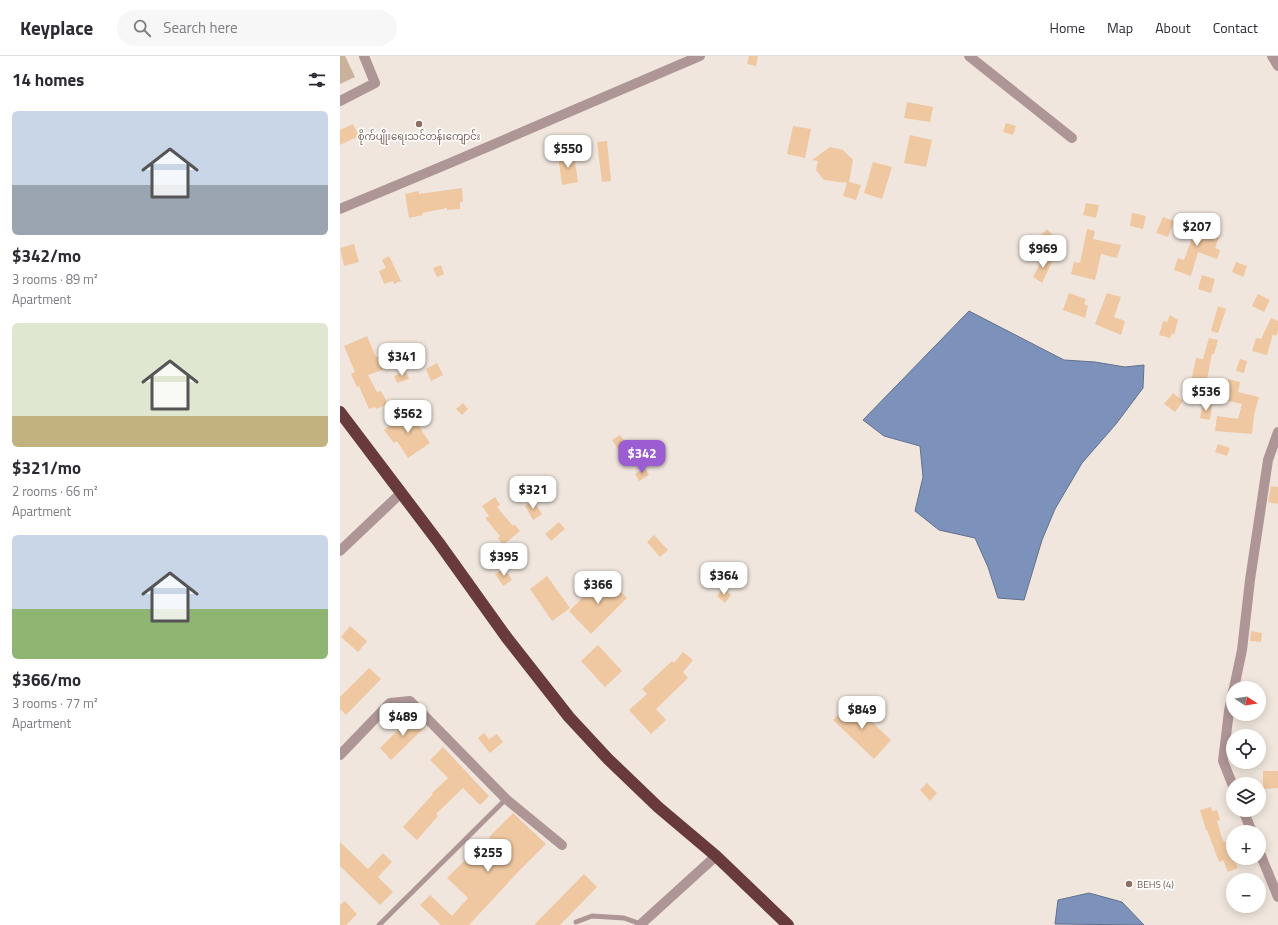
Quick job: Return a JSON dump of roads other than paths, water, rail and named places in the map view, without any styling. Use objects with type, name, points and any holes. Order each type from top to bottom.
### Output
[{"type":"highway","points":[[340,412],[507,638],[569,717],[653,802],[716,856],[788,925]]},
{"type":"street","points":[[340,101],[376,83],[364,56]]},
{"type":"street","points":[[340,209],[509,139],[700,56]]},
{"type":"street","points":[[969,56],[1072,138]]},
{"type":"street","points":[[1272,56],[1278,66]]},
{"type":"street","points":[[1235,681],[1242,650],[1250,580],[1267,463],[1278,432]]},
{"type":"street","points":[[1267,463],[1278,464]]},
{"type":"street","points":[[340,551],[401,493]]},
{"type":"street","points":[[340,755],[390,703],[410,701],[506,799],[562,845]]},
{"type":"street","points":[[1228,721],[1223,761],[1229,777]]},
{"type":"street","points":[[641,925],[716,856]]},
{"type":"street","points":[[1265,865],[1278,896]]},
{"type":"lane","points":[[379,925],[506,799]]},
{"type":"lane","points":[[576,922],[592,916],[624,918],[641,925]]},
{"type":"water","points":[[969,311],[1064,360],[1095,362],[1125,367],[1144,365],[1143,388],[1116,424],[1082,463],[1055,509],[1042,540],[1024,600],[998,598],[988,567],[975,538],[939,530],[915,511],[923,477],[920,446],[884,436],[863,420]]},
{"type":"water","points":[[1089,893],[1122,902],[1144,925],[1055,924],[1058,900]]},
{"type":"place","name":"စိုက်ပျိုးရေးသင်တန်းကျောင်း","points":[[419,124]]},
{"type":"place","name":"BEHS (4)","points":[[1129,884]]}]
